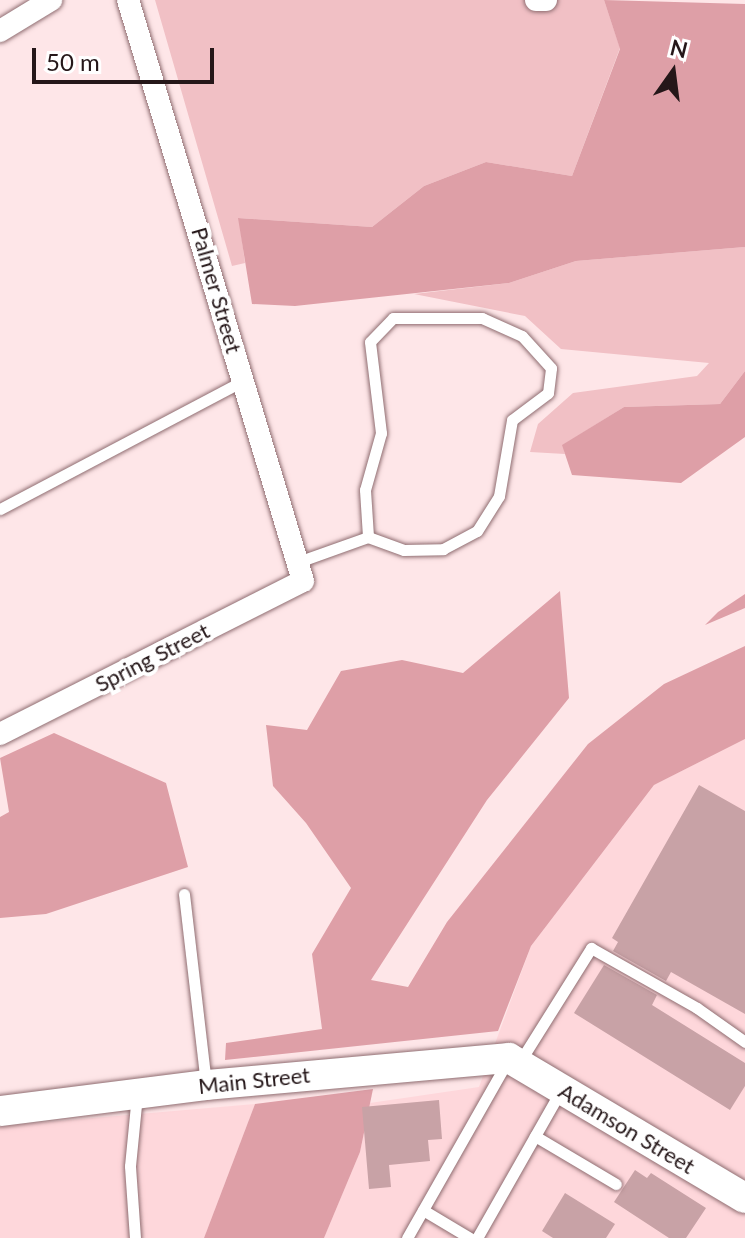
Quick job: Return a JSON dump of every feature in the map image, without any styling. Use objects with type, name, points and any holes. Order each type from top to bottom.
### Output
[{"type":"street","points":[[0,31],[51,0]]},
{"type":"street","name":"Palmer Street","points":[[128,0],[301,571]]},
{"type":"street","points":[[536,0],[546,0]]},
{"type":"street","name":"Spring Street","points":[[0,734],[301,571]]},
{"type":"street","name":"Main Street","points":[[0,1111],[206,1085],[514,1061]]},
{"type":"street","name":"Adamson Street","points":[[514,1061],[745,1198]]},
{"type":"lane","points":[[301,571],[368,537],[404,550],[443,549],[477,531],[499,496],[512,420],[548,393],[551,368],[522,336],[482,318],[393,318],[370,342],[381,433],[365,490],[368,537]]},
{"type":"lane","points":[[0,509],[243,381]]},
{"type":"lane","points":[[184,894],[206,1085]]},
{"type":"lane","points":[[407,1238],[514,1061],[591,948],[697,1008],[745,1042]]},
{"type":"lane","points":[[477,1238],[561,1089]]},
{"type":"lane","points":[[135,1238],[130,1166],[137,1094]]},
{"type":"lane","points":[[535,1136],[616,1184]]},
{"type":"lane","points":[[423,1210],[470,1238]]},
{"type":"shaded area","points":[[155,0],[604,0],[620,48],[572,176],[486,162],[424,186],[372,227],[239,218],[245,263],[232,266]]},
{"type":"shaded area","points":[[604,0],[745,4],[745,247],[576,261],[509,283],[295,306],[252,304],[238,218],[372,227],[424,186],[486,162],[572,176],[620,49]]},
{"type":"shaded area","points":[[745,247],[745,371],[720,404],[624,407],[563,445],[565,454],[530,452],[538,424],[573,393],[697,376],[709,363],[561,349],[525,316],[414,294],[509,283],[576,261]]},
{"type":"shaded area","points":[[745,371],[745,437],[681,483],[572,475],[562,445],[624,407],[720,404]]},
{"type":"shaded area","points":[[560,591],[569,698],[487,800],[371,980],[408,987],[447,922],[588,744],[664,684],[745,646],[745,739],[654,785],[531,946],[498,1031],[225,1060],[226,1043],[322,1029],[312,954],[351,888],[306,823],[273,786],[266,725],[307,730],[341,671],[402,660],[463,673]]},
{"type":"shaded area","points":[[745,594],[745,608],[705,625],[718,612]]},
{"type":"shaded area","points":[[54,733],[166,783],[188,867],[46,914],[0,918],[0,817],[9,812],[0,758]]},
{"type":"shaded area","points":[[745,739],[745,1238],[324,1238],[360,1152],[370,1103],[479,1087],[531,946],[654,785]]},
{"type":"shaded area","points":[[373,1089],[360,1152],[324,1238],[204,1238],[255,1104]]},
{"type":"shaded area","points":[[255,1104],[204,1238],[0,1238],[0,1126]]},
{"type":"building","points":[[699,785],[745,811],[745,1014],[671,972],[666,981],[613,951],[618,942],[612,938]]},
{"type":"building","points":[[604,965],[657,995],[652,1005],[745,1063],[745,1086],[730,1110],[574,1013]]},
{"type":"building","points":[[439,1100],[442,1139],[428,1140],[430,1161],[389,1165],[391,1187],[369,1189],[362,1107]]},
{"type":"building","points":[[635,1170],[647,1178],[651,1173],[706,1208],[686,1238],[669,1238],[614,1202]]},
{"type":"building","points":[[565,1193],[615,1224],[606,1238],[553,1238],[542,1231]]}]
